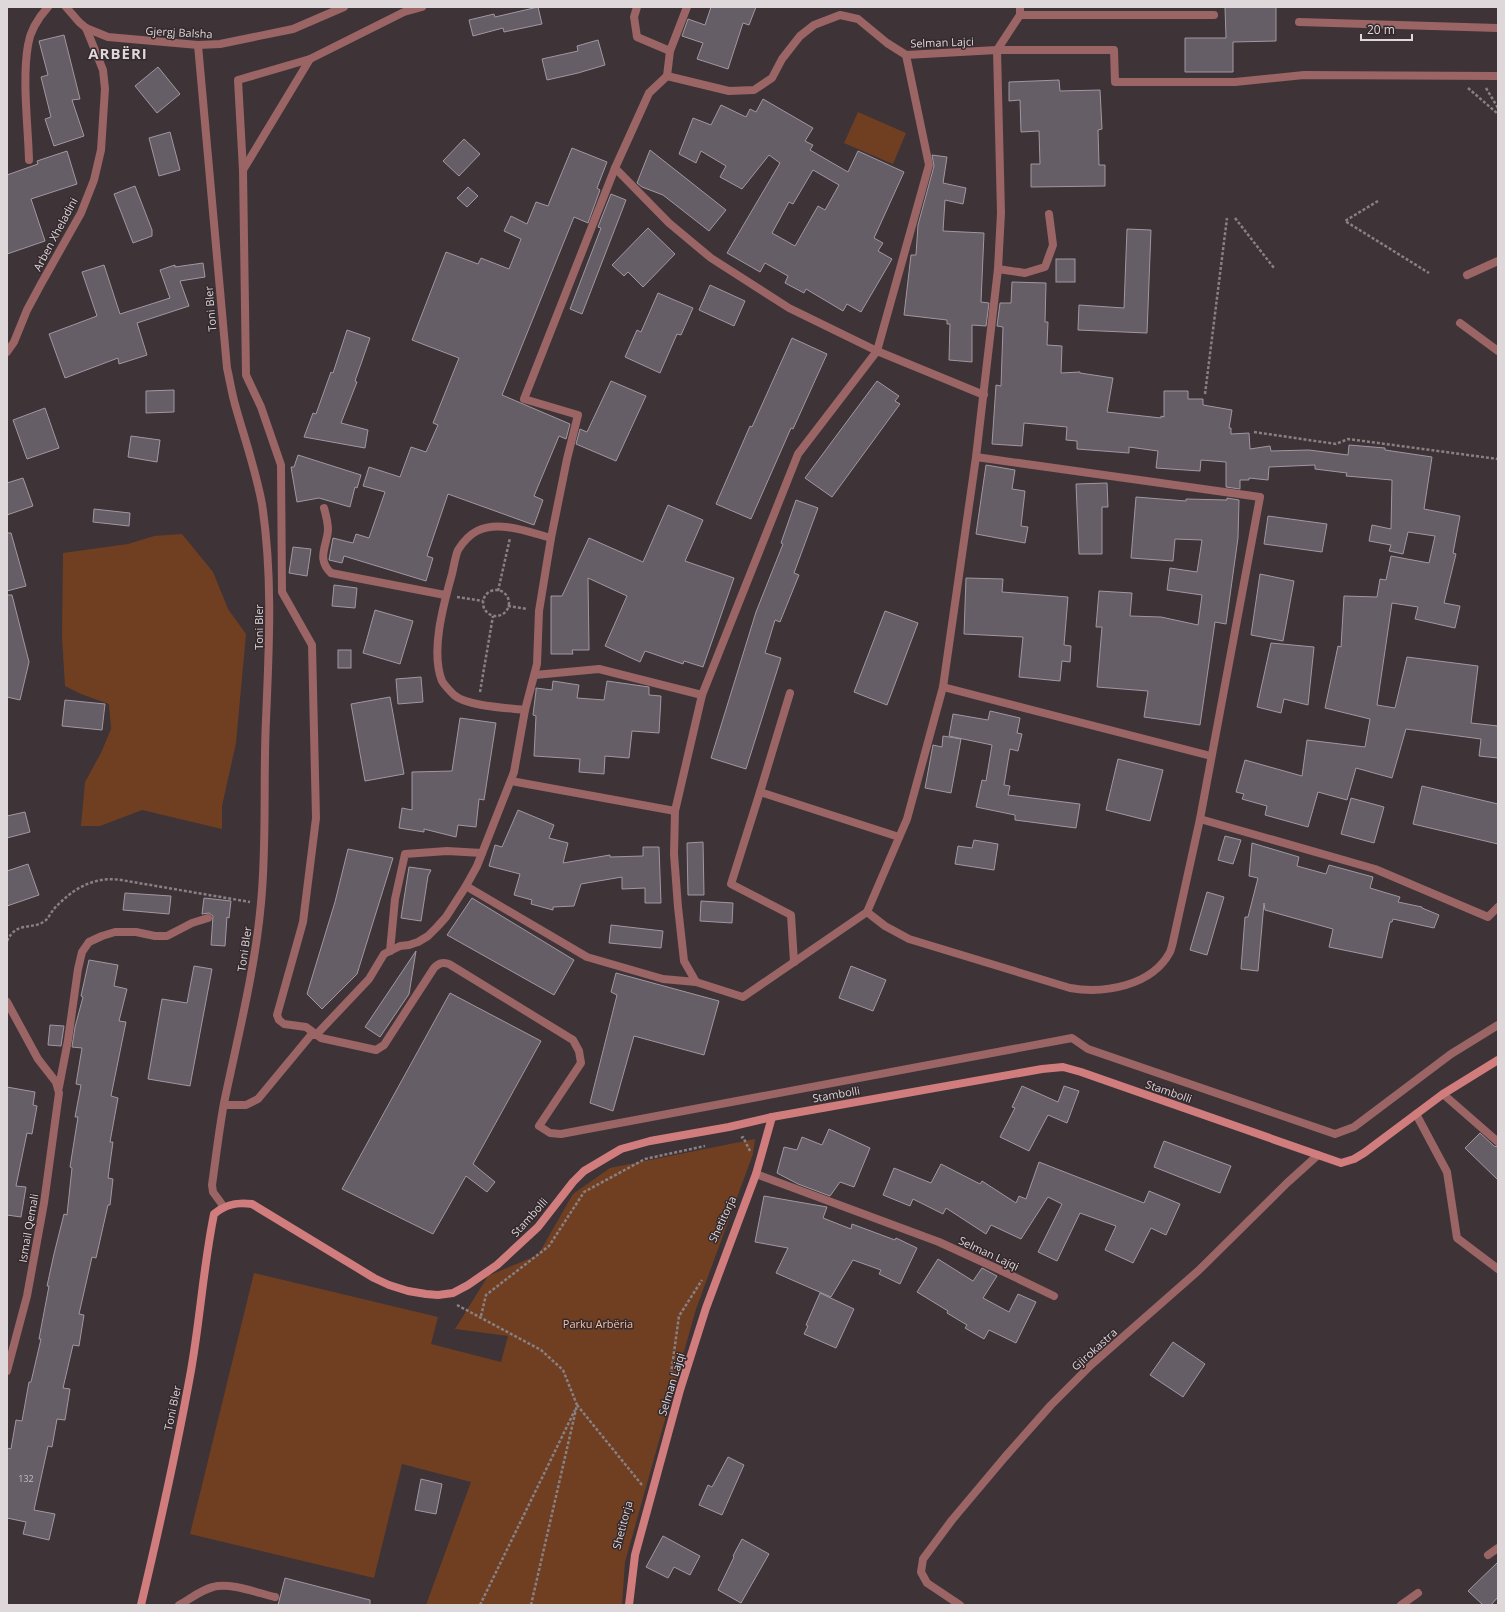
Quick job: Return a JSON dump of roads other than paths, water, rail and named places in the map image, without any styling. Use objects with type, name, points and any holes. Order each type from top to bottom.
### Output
[{"type":"street","points":[[29,160],[26,74],[28,44],[34,26],[48,7]]},
{"type":"street","name":"Gjergj Balsha","points":[[66,7],[78,22],[86,28],[108,37],[198,45],[220,44],[293,29],[344,7]]},
{"type":"street","points":[[422,7],[404,12],[310,59],[238,80],[243,170],[246,375],[261,407],[282,465],[282,592],[312,645],[316,818],[304,922],[277,1015],[279,1020],[284,1024],[306,1027],[321,1038],[370,1050],[376,1050],[384,1045],[434,968],[439,964],[449,964],[573,1040],[579,1051],[581,1063],[539,1126],[550,1133],[561,1134],[1072,1038],[1088,1049],[1335,1134],[1354,1127],[1451,1054],[1498,1025]]},
{"type":"street","points":[[637,7],[634,17],[637,37],[670,51]]},
{"type":"street","points":[[224,1106],[246,1105],[258,1099],[311,1035],[316,1035],[369,979],[384,954],[400,946],[409,945],[428,936],[446,917],[466,886],[482,853],[511,781],[525,710],[535,675],[538,654],[539,610],[551,538],[567,459],[578,415],[524,399],[615,168],[649,93],[667,76],[670,51],[687,7]]},
{"type":"street","points":[[466,886],[587,956],[664,979],[696,982],[743,997],[867,912],[907,819],[943,687],[976,457],[998,269],[1001,213],[997,50],[1020,11],[1214,15]]},
{"type":"street","name":"Selman Lajci","points":[[667,76],[728,91],[754,90],[772,78],[782,59],[800,36],[814,25],[840,14],[858,19],[887,43],[906,55],[997,50],[1114,50],[1114,82],[1234,82],[1304,75],[1498,76]]},
{"type":"street","points":[[1299,22],[1498,28]]},
{"type":"street","name":"Arben Xheladini","points":[[7,352],[14,342],[41,284],[81,213],[94,180],[101,150],[105,89],[103,70],[86,28]]},
{"type":"street","name":"Toni Bler","points":[[198,45],[227,368],[236,408],[254,467],[262,504],[266,542],[270,631],[264,750],[264,853],[261,904],[249,985],[224,1106],[212,1185],[213,1192],[224,1207]]},
{"type":"street","points":[[696,982],[684,960],[674,854],[675,811],[702,695],[798,454],[876,351],[929,165],[906,55]]},
{"type":"street","points":[[243,170],[310,59]]},
{"type":"street","points":[[615,168],[669,223],[711,258],[789,308],[876,351],[984,395]]},
{"type":"street","points":[[998,269],[1025,273],[1045,267],[1053,245],[1049,214]]},
{"type":"street","points":[[1467,275],[1498,261]]},
{"type":"street","points":[[1460,323],[1498,350]]},
{"type":"street","points":[[867,912],[885,926],[909,939],[1084,991],[1102,990],[1138,981],[1150,974],[1170,951],[1200,819],[1260,497],[976,457]]},
{"type":"street","points":[[324,508],[328,529],[323,560],[326,568],[331,573],[445,595]]},
{"type":"street","points":[[525,710],[464,701],[455,697],[443,682],[440,672],[438,648],[445,595],[458,551],[469,535],[478,530],[488,527],[512,528],[551,538]]},
{"type":"street","points":[[535,675],[599,669],[702,695]]},
{"type":"street","points":[[943,687],[1211,756]]},
{"type":"street","points":[[790,693],[731,884],[791,915],[794,962]]},
{"type":"street","points":[[511,781],[675,811]]},
{"type":"street","points":[[760,792],[899,837]]},
{"type":"street","points":[[1200,819],[1375,869],[1488,917],[1498,907]]},
{"type":"street","points":[[390,951],[395,899],[405,854],[447,851],[482,853]]},
{"type":"street","name":"Ismail Qemali","points":[[7,1370],[27,1296],[44,1203],[60,1093],[59,1087],[82,952],[89,942],[116,932],[136,932],[155,936],[167,936],[192,923],[208,918]]},
{"type":"street","points":[[7,1002],[38,1059],[59,1087]]},
{"type":"street","name":"Stambolli","points":[[214,1214],[224,1207],[236,1203],[252,1204],[374,1278],[408,1291],[438,1295],[453,1293],[468,1285],[497,1265],[538,1227],[573,1182],[584,1171],[621,1149],[650,1141],[729,1127],[772,1116],[1034,1070],[1063,1067],[1076,1070],[1341,1163],[1347,1162],[1364,1153],[1443,1094],[1498,1060]]},
{"type":"street","points":[[1443,1094],[1498,1142]]},
{"type":"street","points":[[1416,1114],[1447,1172],[1457,1238],[1498,1269]]},
{"type":"street","name":"Selman Lajqi","points":[[629,1605],[635,1555],[680,1390],[706,1308],[756,1174],[772,1116]]},
{"type":"street","name":"Gjirokastra","points":[[960,1605],[927,1583],[921,1572],[923,1559],[967,1503],[1051,1405],[1091,1365],[1198,1271],[1287,1182],[1318,1155]]},
{"type":"street","name":"Selman Lajqi","points":[[756,1174],[939,1242],[1054,1296]]},
{"type":"street","name":"Toni Bler","points":[[141,1605],[156,1542],[190,1377],[198,1331],[207,1248],[214,1214]]},
{"type":"street","points":[[1488,1555],[1498,1548]]},
{"type":"street","points":[[179,1605],[203,1591],[223,1585],[275,1597]]},
{"type":"street","points":[[1402,1605],[1418,1593]]},
{"type":"district","name":"ARBËRI","points":[[118,53]]},
{"type":"park label","name":"Parku Arbëria","points":[[598,1323]]}]
